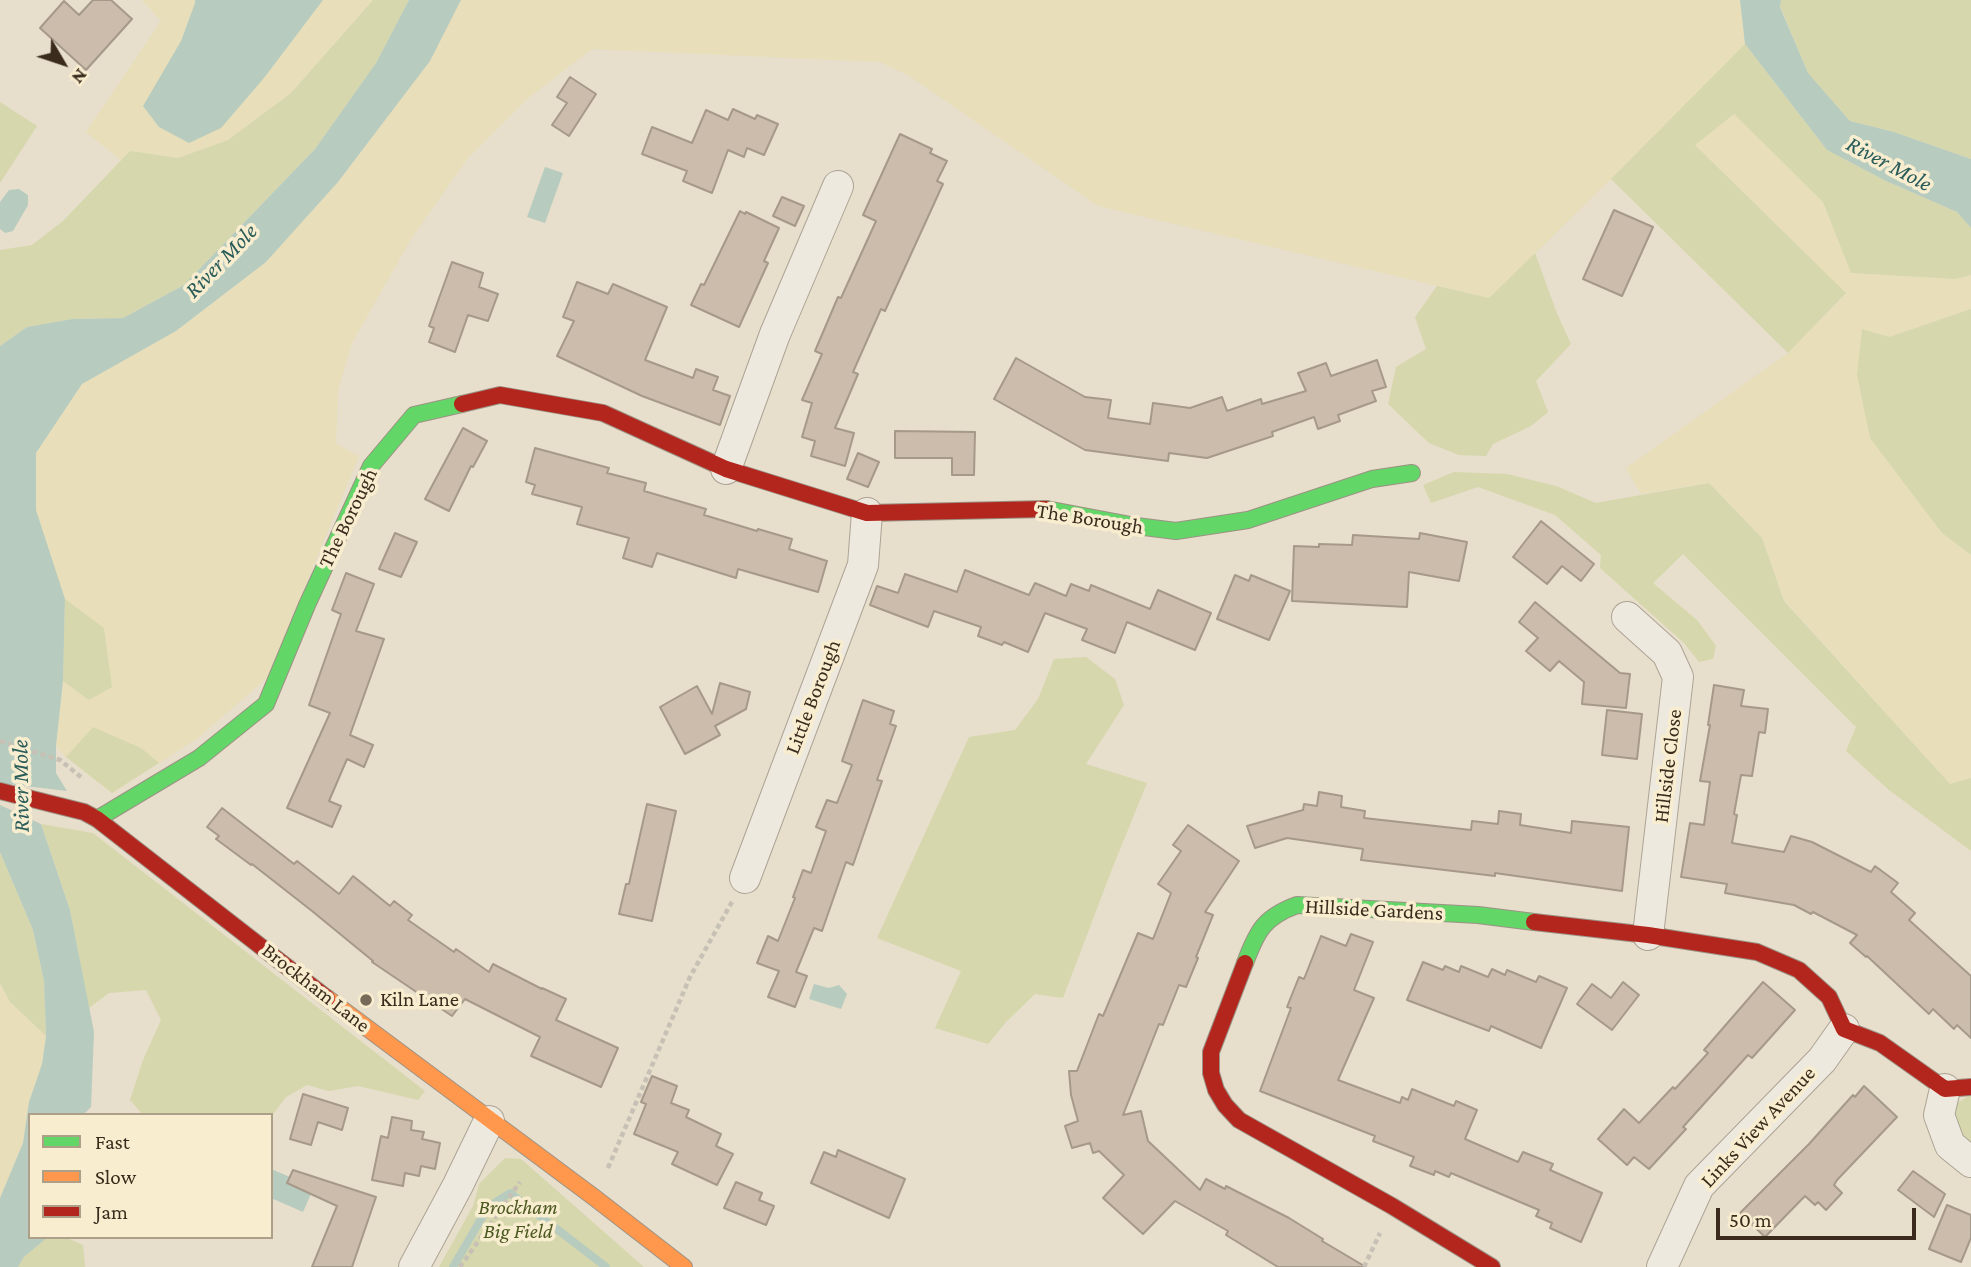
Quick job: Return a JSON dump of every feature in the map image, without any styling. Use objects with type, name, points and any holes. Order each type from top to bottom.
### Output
[{"type":"street","points":[[726,469],[775,334],[838,186]]},
{"type":"street","name":"The Borough","points":[[90,816],[200,758],[266,704],[307,605],[371,466],[414,415],[500,396],[603,413],[726,469],[867,513],[1044,509],[1176,531],[1248,520],[1372,479],[1412,473]]},
{"type":"street","name":"Little Borough","points":[[745,878],[863,565],[867,513]]},
{"type":"street","name":"Hillside Close","points":[[1627,617],[1667,653],[1678,677],[1648,935]]},
{"type":"street","name":"Brockham Lane","points":[[0,791],[90,816],[212,906],[351,1017],[684,1267]]},
{"type":"street","name":"Hillside Gardens","points":[[1492,1267],[1392,1206],[1239,1120],[1225,1107],[1210,1072],[1210,1052],[1253,941],[1265,923],[1280,911],[1297,905],[1316,905],[1478,915],[1648,935],[1757,952],[1799,970],[1829,997],[1844,1029]]},
{"type":"street","points":[[1844,1029],[1880,1043],[1958,1088],[1939,1115],[1950,1145],[1971,1162]]},
{"type":"street","name":"Links View Avenue","points":[[1662,1267],[1699,1186],[1822,1060],[1844,1029]]},
{"type":"street","points":[[414,1267],[489,1121]]},
{"type":"path","points":[[0,741],[60,760]]},
{"type":"path","points":[[595,1198],[690,977],[745,878]]},
{"type":"path","points":[[460,1267],[518,1185]]},
{"type":"shaded area","points":[[142,0],[373,0],[291,93],[228,140],[178,158],[130,151],[122,161],[86,132],[161,21]]},
{"type":"shaded area","points":[[461,0],[1740,0],[1745,44],[1489,298],[1098,206],[908,75],[880,62],[592,49],[528,98],[468,158],[411,239],[352,343],[338,390],[336,444],[359,456],[267,678],[198,738],[112,793],[56,746],[63,681],[36,510],[36,453],[82,384],[176,331],[266,262],[338,182],[430,61]]},
{"type":"shaded area","points":[[1734,113],[1823,202],[1851,272],[1955,279],[1971,275],[1971,309],[1889,337],[1942,533],[1971,555],[1971,778],[1950,784],[1784,600],[1762,538],[1709,483],[1641,494],[1626,468],[1788,353],[1846,294],[1694,145]]},
{"type":"shaded area","points":[[0,983],[10,1002],[46,1036],[42,1064],[29,1102],[23,1143],[0,1198]]},
{"type":"green space","points":[[373,0],[409,0],[376,63],[315,149],[184,285],[123,318],[72,319],[27,327],[0,346],[0,250],[32,245],[63,221],[130,151],[178,158],[228,140],[291,93]]},
{"type":"green space","points":[[1781,0],[1971,0],[1971,159],[1894,132],[1850,121],[1808,73],[1780,6]]},
{"type":"green space","points":[[1745,44],[1827,150],[1886,181],[1957,212],[1971,228],[1971,275],[1955,279],[1851,273],[1823,202],[1734,114],[1695,145],[1846,293],[1788,353],[1611,179]]},
{"type":"green space","points":[[0,102],[37,126],[0,183]]},
{"type":"green space","points":[[1535,253],[1571,344],[1536,381],[1548,412],[1531,426],[1493,444],[1486,456],[1459,455],[1429,443],[1388,404],[1396,367],[1426,349],[1415,317],[1437,286],[1489,298]]},
{"type":"green space","points":[[1971,309],[1971,555],[1942,533],[1870,438],[1857,375],[1862,329],[1889,337]]},
{"type":"green space","points":[[1454,472],[1507,474],[1556,486],[1596,503],[1709,483],[1762,538],[1784,601],[1950,784],[1971,778],[1971,851],[1889,790],[1846,751],[1856,727],[1683,554],[1653,583],[1697,620],[1716,646],[1713,659],[1699,662],[1684,643],[1600,568],[1601,555],[1555,515],[1478,487],[1431,503],[1423,485]]},
{"type":"green space","points":[[65,599],[104,628],[112,687],[89,700],[63,681]]},
{"type":"green space","points":[[1086,657],[1115,679],[1124,705],[1086,764],[1147,783],[1063,998],[1035,994],[988,1044],[935,1028],[961,971],[877,938],[969,737],[1015,730],[1038,699],[1054,659]]},
{"type":"green space","points":[[93,727],[141,748],[159,763],[112,793],[66,757]]},
{"type":"green space","points":[[41,824],[93,833],[425,1091],[418,1100],[358,1086],[329,1091],[307,1085],[286,1097],[273,1114],[141,1113],[130,1100],[143,1060],[161,1020],[146,990],[109,993],[89,1008],[70,910]]},
{"type":"green space","points":[[0,852],[33,930],[44,981],[46,1036],[10,1002],[0,983]]},
{"type":"green space","points":[[1971,1094],[1971,1149],[1968,1149],[1949,1109]]},
{"type":"green space","name":"Brockham Big Field","points":[[505,1158],[521,1159],[644,1267],[439,1267],[473,1206],[479,1184]]},
{"type":"green space","points":[[46,1239],[70,1239],[83,1245],[85,1267],[18,1267],[24,1257]]},
{"type":"water","points":[[195,0],[323,0],[264,78],[221,128],[189,143],[159,127],[143,106],[181,41]]},
{"type":"water","name":"River Mole","points":[[409,0],[461,0],[430,61],[338,182],[266,262],[176,331],[82,384],[36,453],[36,510],[65,599],[63,681],[56,773],[67,791],[0,783],[0,346],[27,327],[72,319],[123,318],[184,285],[315,149],[376,63]]},
{"type":"water","name":"River Mole","points":[[1740,0],[1781,0],[1780,7],[1808,73],[1850,121],[1894,132],[1971,159],[1971,228],[1957,212],[1886,181],[1827,150],[1745,44]]},
{"type":"water","points":[[545,167],[563,173],[545,223],[527,217]]},
{"type":"water","points":[[19,189],[28,195],[28,205],[13,231],[5,233],[0,229],[0,202],[9,190]]},
{"type":"water","points":[[0,805],[41,824],[70,910],[94,1032],[91,1107],[85,1113],[28,1113],[28,1239],[46,1239],[24,1257],[18,1267],[0,1267],[0,1198],[23,1143],[29,1102],[42,1064],[46,1036],[44,981],[33,930],[0,852]]},
{"type":"water","points":[[814,984],[829,988],[839,985],[847,994],[841,1009],[809,999]]},
{"type":"water","points":[[273,1170],[314,1187],[303,1212],[273,1199]]},
{"type":"building","points":[[93,0],[111,0],[132,19],[86,70],[40,28],[64,1],[79,15]]},
{"type":"building","points":[[570,77],[596,94],[569,136],[552,125],[567,103],[557,97]]},
{"type":"building","points":[[733,109],[755,119],[757,115],[778,124],[764,155],[747,148],[744,157],[728,150],[712,193],[683,181],[687,171],[642,154],[652,127],[692,143],[706,110],[728,120]]},
{"type":"building","points":[[900,134],[932,149],[930,153],[947,161],[937,181],[943,184],[885,311],[881,309],[853,372],[858,374],[835,428],[854,433],[845,466],[811,456],[815,441],[802,437],[812,403],[802,400],[822,354],[815,351],[838,297],[841,298],[876,221],[863,215]]},
{"type":"building","points":[[782,197],[804,206],[795,226],[773,216]]},
{"type":"building","points":[[1614,210],[1653,227],[1622,296],[1583,279]]},
{"type":"building","points":[[740,211],[779,228],[764,261],[768,263],[739,327],[691,305],[701,284],[704,285]]},
{"type":"building","points":[[452,262],[483,273],[479,287],[498,294],[488,321],[468,315],[455,352],[429,342],[434,328],[429,326]]},
{"type":"building","points":[[577,282],[608,294],[613,284],[667,307],[645,360],[693,378],[696,369],[718,377],[713,390],[730,396],[720,425],[642,396],[557,356],[574,321],[563,317]]},
{"type":"building","points":[[1016,358],[1085,397],[1111,400],[1108,418],[1150,424],[1153,403],[1190,408],[1222,397],[1227,411],[1261,399],[1262,404],[1306,391],[1298,373],[1326,363],[1331,376],[1377,360],[1386,387],[1372,391],[1376,401],[1338,415],[1340,421],[1318,429],[1314,417],[1272,432],[1273,436],[1207,458],[1169,453],[1168,461],[1085,450],[994,399]]},
{"type":"building","points":[[463,428],[487,441],[473,467],[471,466],[449,511],[425,499]]},
{"type":"building","points":[[895,431],[975,432],[974,475],[952,475],[952,458],[895,458]]},
{"type":"building","points":[[535,448],[609,468],[607,473],[646,483],[644,491],[706,509],[704,515],[792,539],[789,549],[827,561],[818,592],[738,569],[736,578],[657,553],[652,567],[623,558],[629,538],[577,524],[582,507],[532,494],[535,485],[526,482]]},
{"type":"building","points":[[858,453],[879,462],[868,487],[847,479]]},
{"type":"building","points":[[1541,521],[1594,564],[1581,581],[1562,566],[1547,584],[1513,557]]},
{"type":"building","points":[[395,533],[417,542],[401,577],[379,569]]},
{"type":"building","points":[[1420,533],[1467,542],[1459,581],[1409,572],[1407,607],[1292,601],[1294,546],[1352,545],[1353,535],[1419,539]]},
{"type":"building","points":[[965,570],[1029,595],[1035,583],[1066,596],[1071,584],[1089,591],[1091,585],[1150,609],[1158,590],[1211,613],[1195,650],[1127,622],[1115,653],[1082,640],[1087,629],[1045,613],[1028,652],[1004,642],[1002,645],[978,636],[981,627],[934,611],[928,627],[870,605],[877,586],[898,593],[905,574],[957,592]]},
{"type":"building","points":[[346,573],[374,584],[356,631],[384,639],[350,735],[373,745],[364,767],[347,759],[329,801],[341,806],[332,827],[287,808],[330,713],[309,705],[341,614],[332,610]]},
{"type":"building","points":[[1235,575],[1249,581],[1251,575],[1290,591],[1269,640],[1217,619]]},
{"type":"building","points":[[1535,602],[1620,673],[1630,674],[1626,708],[1582,704],[1584,682],[1559,661],[1550,671],[1526,651],[1538,638],[1519,622]]},
{"type":"building","points":[[720,683],[750,692],[746,709],[715,726],[720,735],[685,754],[660,707],[697,686],[712,714]]},
{"type":"building","points":[[1714,685],[1744,690],[1741,706],[1768,709],[1765,733],[1759,732],[1752,776],[1741,775],[1732,843],[1784,852],[1791,836],[1812,842],[1871,872],[1875,866],[1898,883],[1891,892],[1915,913],[1909,920],[1971,976],[1971,1038],[1957,1025],[1954,1029],[1933,1009],[1929,1014],[1850,943],[1857,935],[1794,905],[1725,893],[1727,884],[1681,877],[1690,823],[1704,825],[1710,782],[1700,781]]},
{"type":"building","points":[[863,700],[894,711],[890,724],[896,726],[877,780],[882,781],[853,865],[846,862],[822,931],[814,928],[796,972],[807,976],[795,1007],[768,997],[779,971],[757,963],[768,936],[778,941],[803,870],[811,873],[826,831],[816,827],[827,800],[837,803],[852,765],[842,761]]},
{"type":"building","points":[[1607,710],[1642,714],[1637,759],[1602,755]]},
{"type":"building","points":[[1319,792],[1342,796],[1341,807],[1365,811],[1364,818],[1471,830],[1472,821],[1498,824],[1499,811],[1521,814],[1520,825],[1571,833],[1572,821],[1629,827],[1622,891],[1495,873],[1495,876],[1361,860],[1363,849],[1287,838],[1255,848],[1247,826],[1303,810],[1304,804],[1317,806]]},
{"type":"building","points":[[647,804],[676,811],[652,921],[619,914],[626,884],[629,884]]},
{"type":"building","points":[[222,808],[294,864],[297,861],[339,894],[353,876],[390,906],[394,901],[412,915],[408,920],[454,952],[456,949],[489,972],[493,964],[566,999],[556,1020],[618,1048],[601,1087],[531,1056],[540,1037],[465,999],[452,1016],[372,962],[312,911],[216,839],[219,836],[207,827]]},
{"type":"building","points":[[1188,825],[1239,861],[1205,912],[1213,915],[1196,957],[1198,958],[1186,987],[1179,985],[1163,1025],[1159,1024],[1123,1115],[1141,1111],[1148,1141],[1200,1190],[1206,1179],[1225,1189],[1226,1186],[1289,1218],[1366,1267],[1278,1267],[1226,1235],[1228,1231],[1175,1201],[1143,1234],[1103,1198],[1124,1175],[1099,1151],[1093,1153],[1090,1143],[1072,1148],[1065,1126],[1078,1121],[1071,1095],[1069,1071],[1077,1071],[1099,1014],[1103,1016],[1138,933],[1153,939],[1171,893],[1158,884],[1181,851],[1173,845]]},
{"type":"building","points":[[1351,934],[1373,942],[1354,990],[1374,998],[1338,1080],[1400,1103],[1402,1097],[1408,1100],[1412,1089],[1454,1106],[1456,1101],[1477,1110],[1465,1139],[1518,1162],[1523,1152],[1553,1164],[1550,1170],[1602,1193],[1581,1242],[1550,1228],[1552,1223],[1536,1216],[1539,1210],[1451,1173],[1449,1177],[1435,1171],[1434,1175],[1410,1166],[1414,1157],[1373,1141],[1375,1136],[1260,1091],[1291,1008],[1287,1007],[1299,977],[1304,979],[1321,936],[1346,946]]},
{"type":"building","points":[[1423,962],[1443,970],[1445,966],[1459,972],[1461,966],[1488,977],[1492,969],[1505,975],[1507,970],[1536,982],[1539,976],[1567,988],[1541,1048],[1491,1026],[1489,1031],[1407,1000]]},
{"type":"building","points":[[1623,982],[1639,995],[1612,1030],[1577,1004],[1592,984],[1611,998]]},
{"type":"building","points":[[1763,982],[1795,1010],[1752,1058],[1748,1055],[1649,1169],[1634,1157],[1627,1165],[1598,1139],[1624,1109],[1639,1123],[1673,1087],[1675,1089],[1708,1053],[1704,1050]]},
{"type":"building","points":[[652,1076],[677,1086],[671,1103],[689,1110],[686,1117],[721,1134],[716,1146],[733,1154],[717,1185],[672,1164],[678,1152],[634,1134],[646,1104],[641,1102]]},
{"type":"building","points":[[1864,1086],[1897,1117],[1837,1180],[1834,1185],[1842,1193],[1826,1210],[1818,1202],[1815,1205],[1805,1196],[1765,1237],[1740,1213]]},
{"type":"building","points":[[303,1094],[348,1108],[342,1130],[318,1122],[311,1145],[290,1139]]},
{"type":"building","points":[[392,1117],[412,1121],[411,1130],[424,1132],[422,1139],[440,1143],[435,1169],[421,1166],[419,1176],[405,1173],[403,1186],[372,1180],[381,1136],[388,1138]]},
{"type":"building","points":[[838,1150],[905,1179],[889,1218],[811,1183],[824,1152],[836,1157]]},
{"type":"building","points":[[293,1170],[376,1197],[352,1267],[312,1267],[337,1206],[287,1183]]},
{"type":"building","points":[[1913,1171],[1945,1194],[1934,1217],[1898,1190]]},
{"type":"building","points":[[736,1182],[762,1193],[759,1200],[774,1206],[766,1225],[724,1208]]},
{"type":"building","points":[[1947,1205],[1971,1215],[1971,1238],[1961,1262],[1929,1249]]},
{"type":"waterway","points":[[453,1267],[488,1207],[510,1193],[606,1267]]},
{"type":"traffic: fast","points":[[97,819],[199,758],[266,704],[307,605],[371,466],[414,415],[462,404]]},
{"type":"traffic: fast","points":[[1046,509],[1176,531],[1248,520],[1372,479],[1412,473]]},
{"type":"traffic: fast","points":[[1245,963],[1263,926],[1297,905],[1478,915],[1534,922]]},
{"type":"traffic: slow","points":[[327,998],[684,1267]]},
{"type":"traffic: jam","points":[[462,404],[500,395],[603,413],[726,469],[867,513],[1046,509]]},
{"type":"traffic: jam","points":[[0,791],[84,812],[97,819],[327,998]]},
{"type":"traffic: jam","points":[[1534,922],[1648,935],[1757,952],[1799,970],[1829,997],[1844,1029],[1880,1043],[1945,1089],[1971,1087]]},
{"type":"traffic: jam","points":[[1245,963],[1211,1052],[1211,1073],[1216,1090],[1225,1105],[1239,1120],[1392,1206],[1492,1267]]},
{"type":"place","name":"Kiln Lane","points":[[366,1000]]}]
